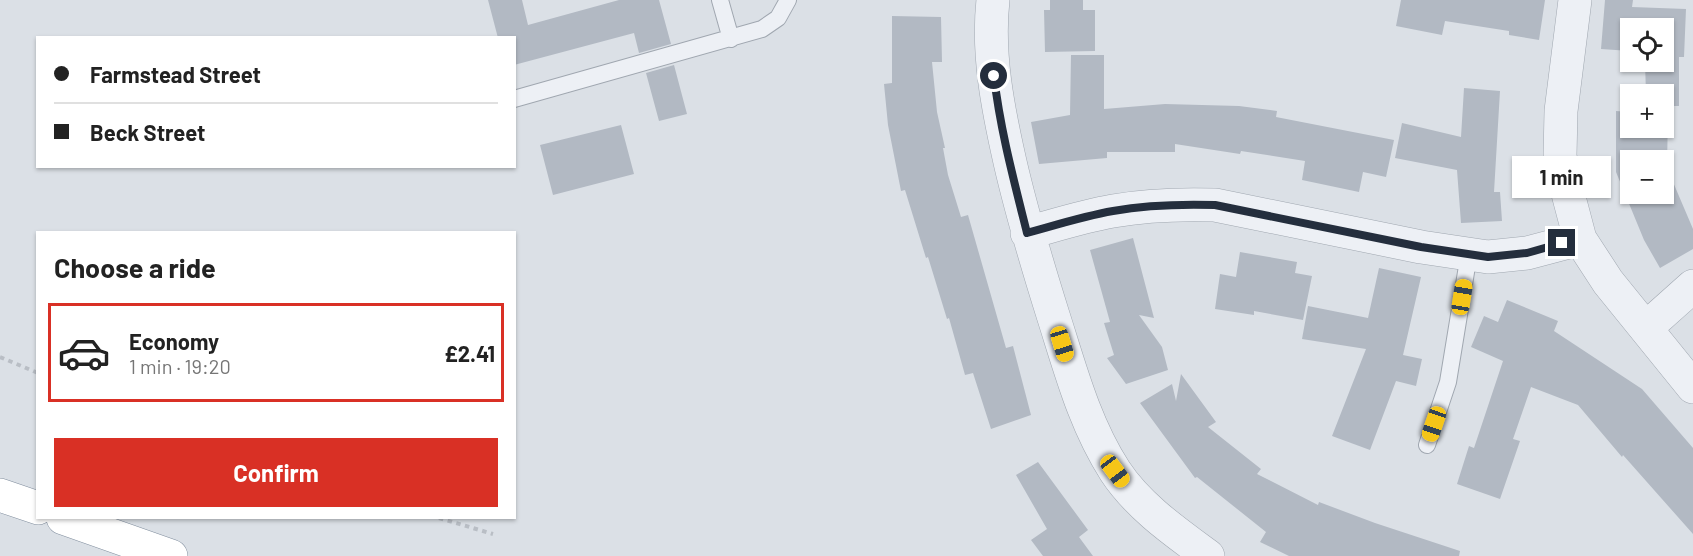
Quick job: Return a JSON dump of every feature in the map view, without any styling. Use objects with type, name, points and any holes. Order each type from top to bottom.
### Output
[{"type":"highway","points":[[0,495],[36,507]]},
{"type":"highway","points":[[66,519],[171,556]]},
{"type":"street","points":[[993,0],[991,30],[997,98],[1005,140],[1027,233],[1083,411],[1103,452],[1131,493],[1165,524],[1208,556]]},
{"type":"street","points":[[1575,0],[1561,111],[1560,156],[1580,239],[1608,282],[1693,387]]},
{"type":"street","points":[[1027,233],[1112,211],[1161,206],[1215,205],[1421,247],[1488,257],[1527,253],[1580,239]]},
{"type":"street","points":[[1646,328],[1693,286]]},
{"type":"lane","points":[[720,0],[730,39]]},
{"type":"lane","points":[[516,98],[762,29],[778,18],[788,0]]},
{"type":"lane","points":[[1427,446],[1448,382],[1469,254]]},
{"type":"path","points":[[0,357],[36,372]]},
{"type":"path","points":[[442,519],[493,534]]},
{"type":"building","points":[[488,0],[522,0],[528,25],[619,0],[659,0],[671,44],[639,53],[634,33],[516,64],[516,36],[497,36]]},
{"type":"building","points":[[1050,0],[1083,0],[1083,10],[1095,10],[1095,51],[1045,52],[1044,10],[1050,10]]},
{"type":"building","points":[[1401,0],[1545,0],[1539,40],[1509,35],[1509,31],[1445,21],[1442,35],[1396,26]]},
{"type":"building","points":[[1605,0],[1633,0],[1632,7],[1686,9],[1684,57],[1679,57],[1679,106],[1674,106],[1674,84],[1646,84],[1645,72],[1674,72],[1674,18],[1620,18],[1620,50],[1601,49]]},
{"type":"building","points":[[892,16],[941,17],[942,62],[932,62],[937,112],[948,175],[961,217],[968,215],[1006,348],[1013,346],[1031,415],[991,429],[973,373],[965,375],[949,318],[947,319],[928,257],[926,258],[905,190],[901,191],[888,125],[884,84],[892,83]]},
{"type":"building","points":[[1071,55],[1104,55],[1104,109],[1165,104],[1239,106],[1277,111],[1276,117],[1394,140],[1386,177],[1363,172],[1359,192],[1302,180],[1305,161],[1175,144],[1175,152],[1107,152],[1107,158],[1039,164],[1031,122],[1070,115]]},
{"type":"building","points":[[674,65],[687,114],[659,121],[646,73]]},
{"type":"building","points":[[1464,88],[1500,91],[1494,192],[1500,192],[1502,221],[1461,223],[1457,170],[1395,158],[1402,123],[1461,137]]},
{"type":"building","points":[[1616,111],[1620,111],[1620,138],[1668,138],[1667,150],[1620,150],[1620,182],[1616,172]]},
{"type":"building","points":[[621,125],[634,174],[553,195],[540,145]]},
{"type":"building","points":[[1674,184],[1693,229],[1693,249],[1660,268],[1644,240],[1629,204],[1674,204]]},
{"type":"building","points":[[1133,238],[1154,318],[1139,315],[1162,347],[1168,370],[1126,384],[1107,358],[1114,355],[1104,323],[1110,322],[1090,250]]},
{"type":"building","points":[[1240,252],[1297,262],[1295,273],[1312,276],[1303,320],[1254,311],[1254,315],[1215,309],[1220,274],[1236,277]]},
{"type":"building","points":[[1379,268],[1421,277],[1403,355],[1422,359],[1416,386],[1396,381],[1370,450],[1332,436],[1366,349],[1302,339],[1308,306],[1368,318]]},
{"type":"building","points":[[1507,300],[1558,321],[1554,331],[1642,389],[1693,448],[1693,534],[1578,405],[1531,387],[1513,439],[1520,441],[1500,499],[1457,484],[1469,446],[1474,448],[1503,361],[1471,347],[1484,316],[1498,322]]},
{"type":"building","points":[[1181,374],[1216,422],[1208,427],[1261,469],[1257,474],[1318,505],[1319,502],[1460,551],[1459,556],[1289,556],[1260,542],[1266,532],[1197,477],[1195,478],[1140,403],[1172,384],[1176,401]]},
{"type":"building","points":[[1038,462],[1088,530],[1079,537],[1093,556],[1043,556],[1031,540],[1047,529],[1016,475]]},
{"type":"route","points":[[994,76],[1005,140],[1027,233],[1112,211],[1193,204],[1215,205],[1421,247],[1488,257],[1527,253],[1562,243]]}]
